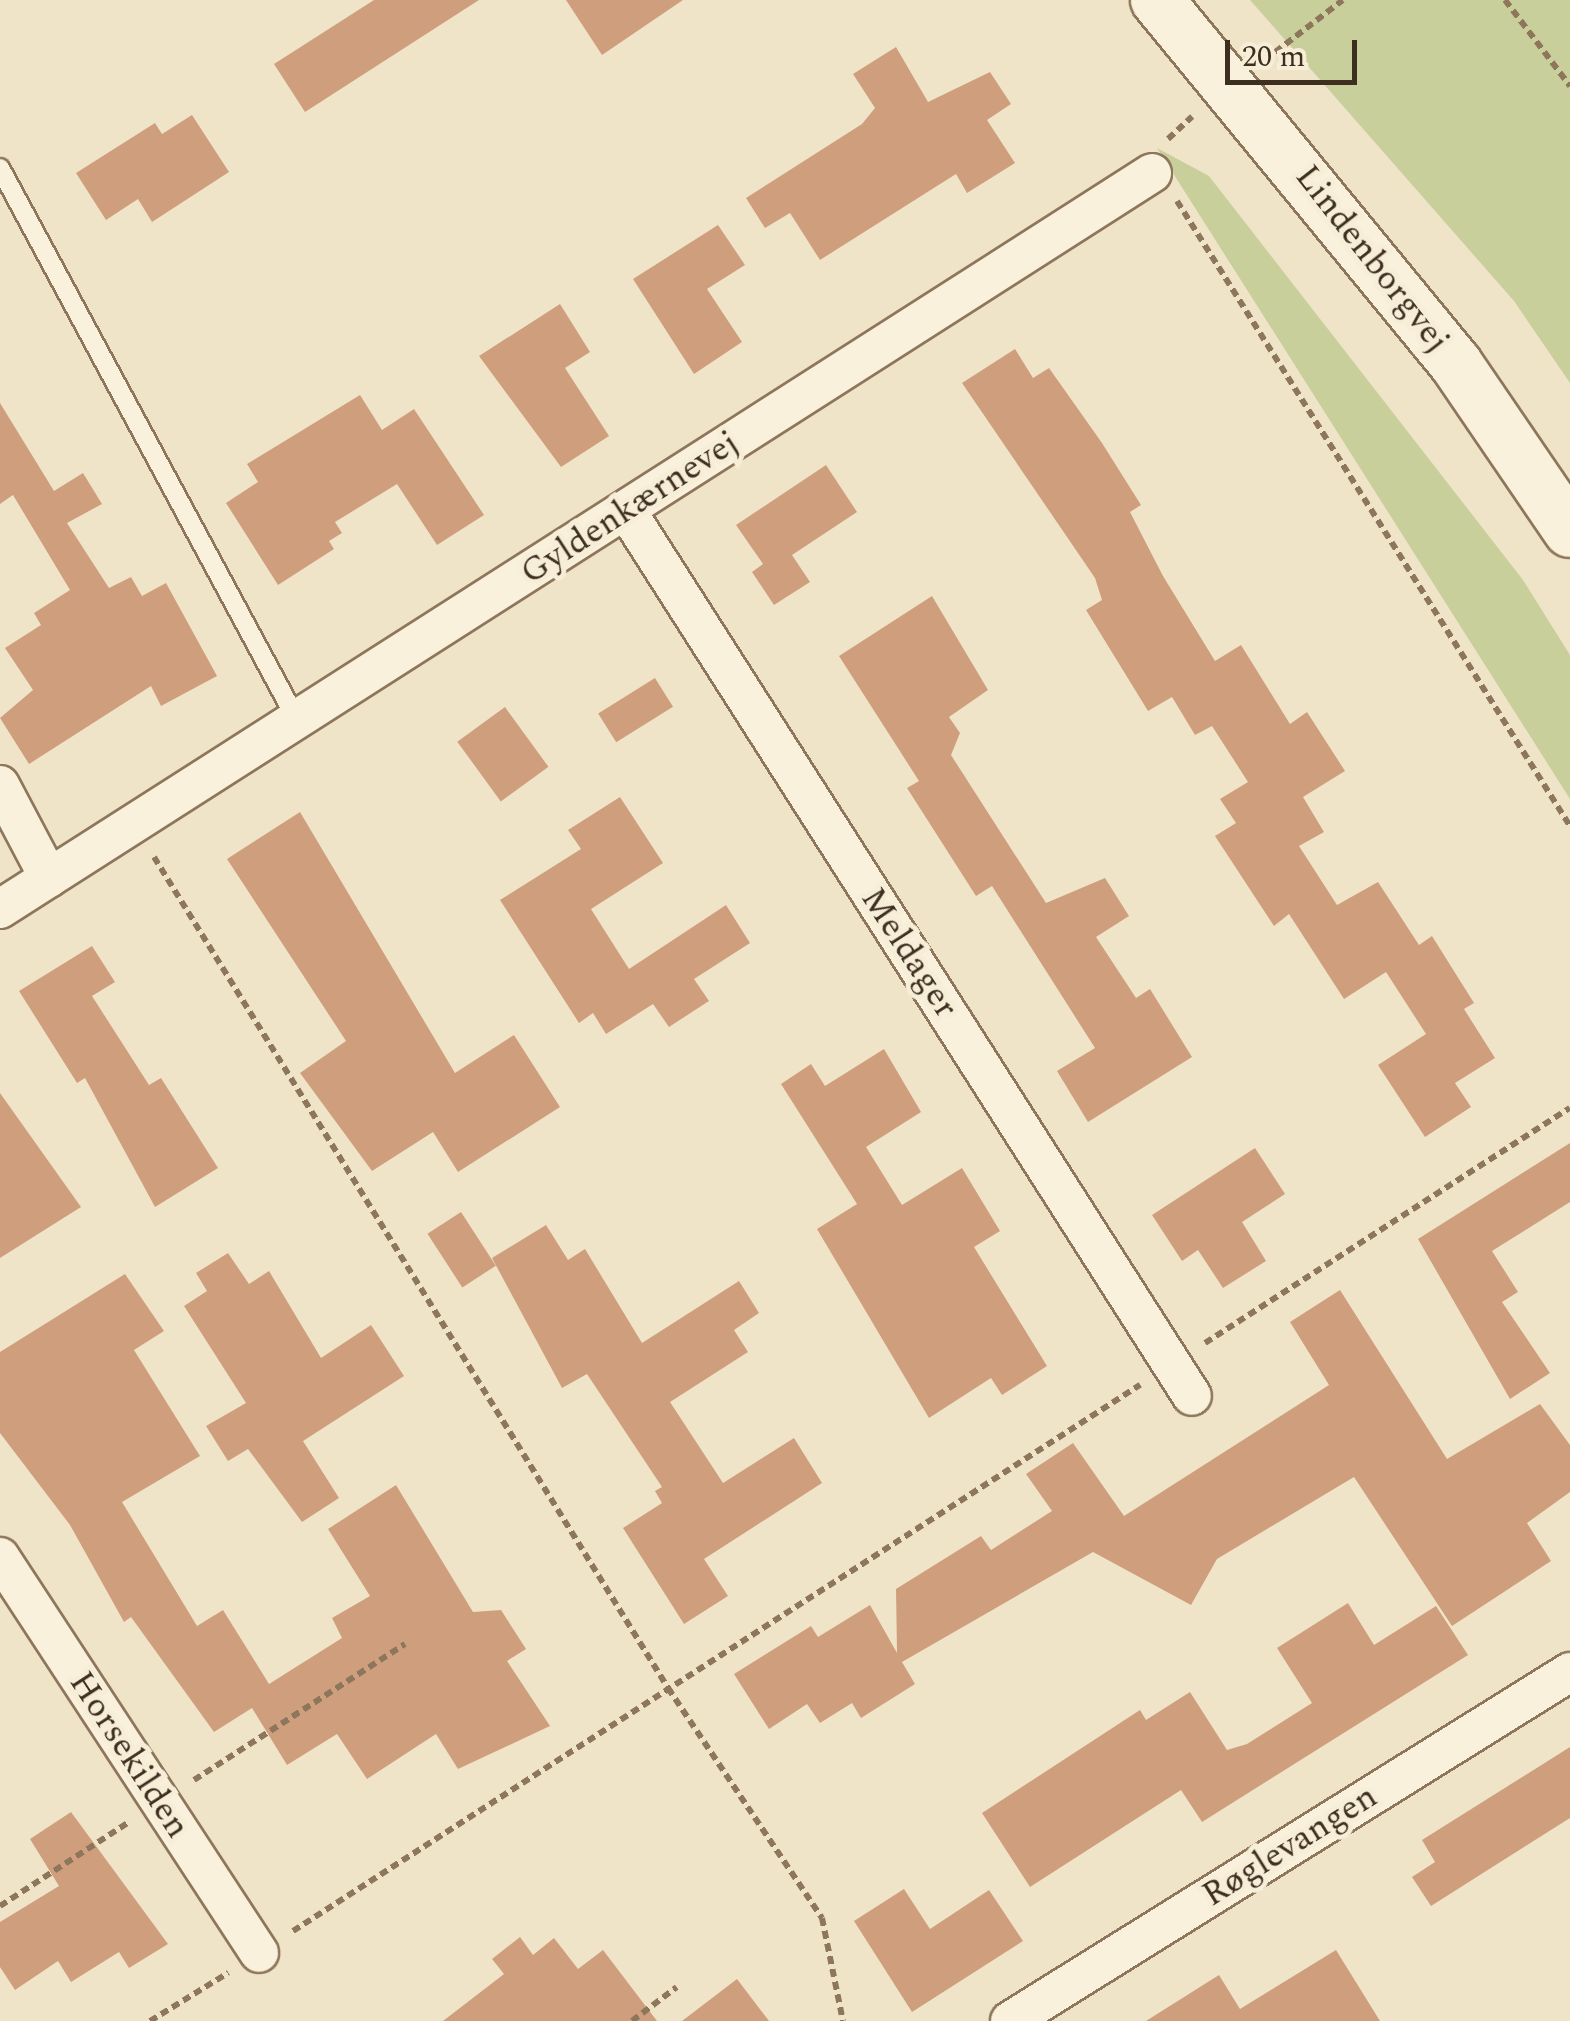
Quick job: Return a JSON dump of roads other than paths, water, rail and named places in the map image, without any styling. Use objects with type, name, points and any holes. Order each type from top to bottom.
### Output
[{"type":"main road","name":"Lindenborgvej","points":[[1156,0],[1233,82],[1456,364],[1570,531]]},
{"type":"street","name":"Gyldenkærnevej","points":[[0,909],[1152,173]]},
{"type":"street","name":"Meldager","points":[[626,510],[1182,1380]]},
{"type":"street","points":[[0,786],[50,878]]},
{"type":"street","name":"Horsekilden","points":[[0,1557],[258,1953]]},
{"type":"street","name":"Røglevangen","points":[[1010,2021],[1570,1672]]},
{"type":"lane","points":[[0,168],[297,720]]}]
